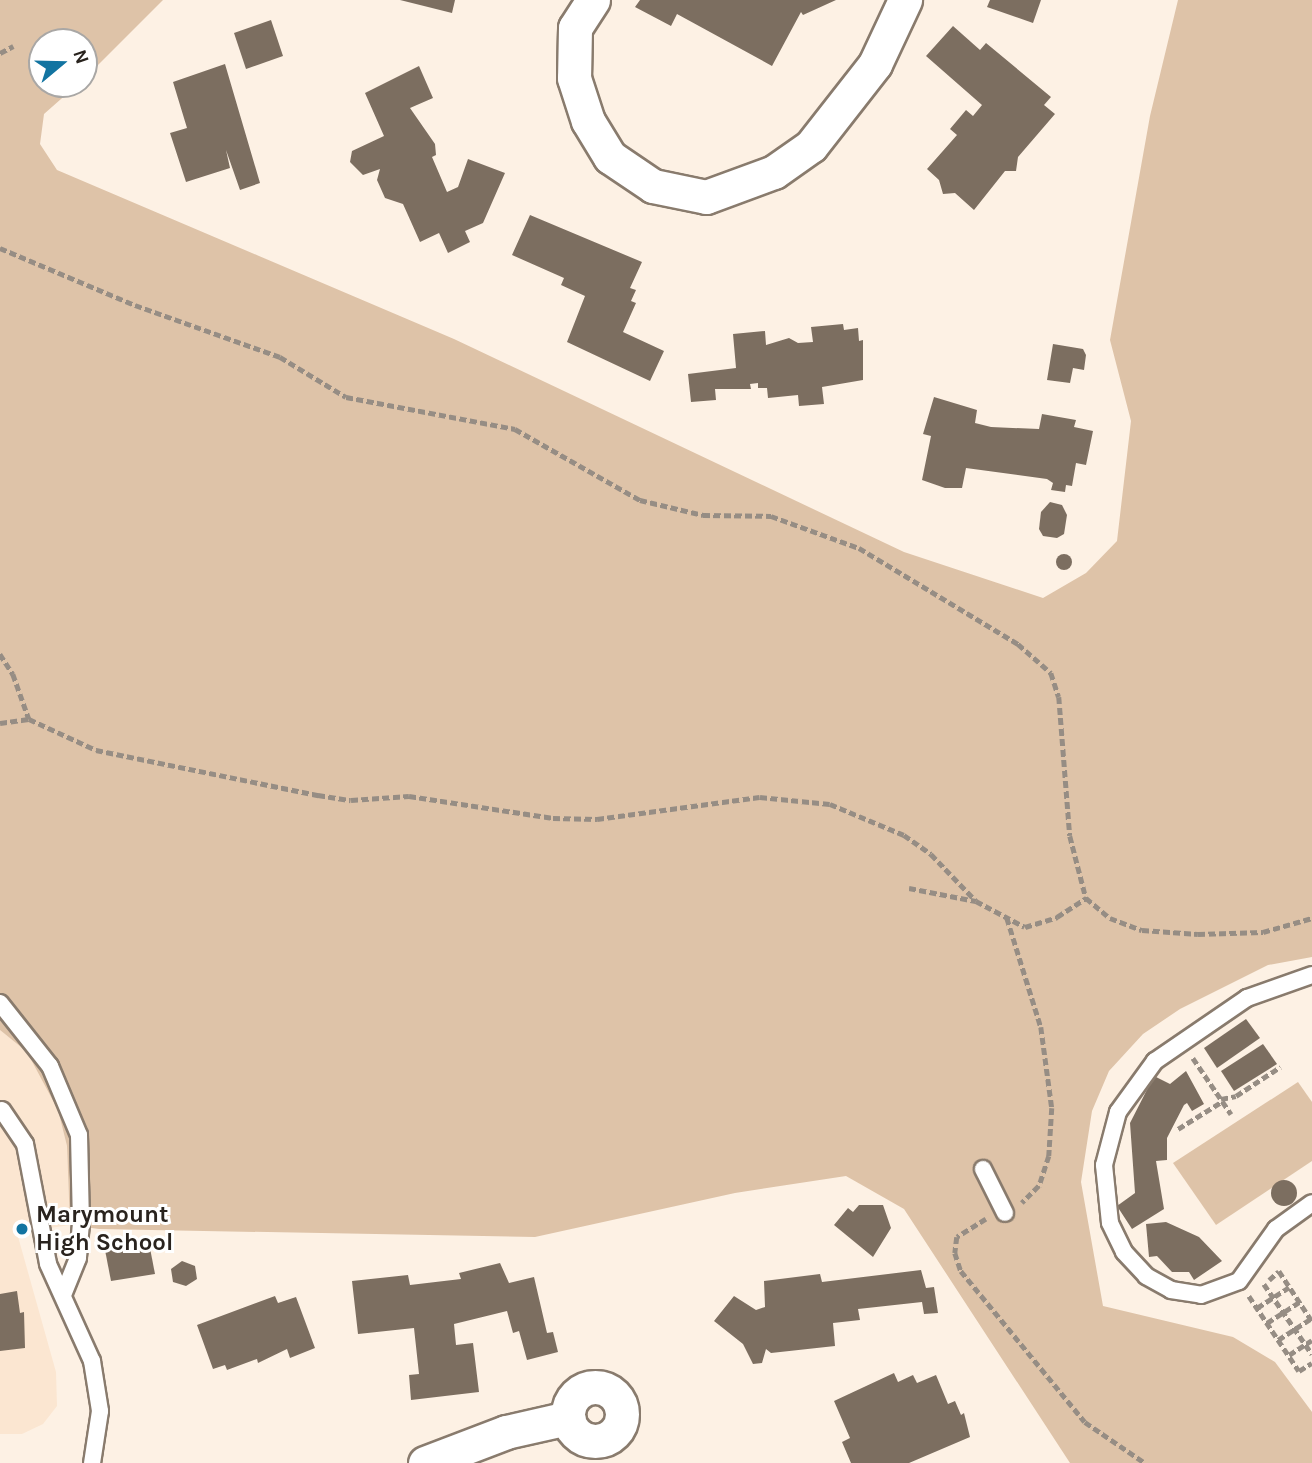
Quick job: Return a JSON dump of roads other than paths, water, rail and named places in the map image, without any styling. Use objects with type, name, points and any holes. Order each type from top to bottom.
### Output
[{"type":"street","points":[[593,0],[575,28],[574,78],[588,121],[610,157],[653,186],[706,197],[775,172],[811,146],[874,65],[905,0]]},
{"type":"street","points":[[425,1463],[506,1432],[568,1418]]},
{"type":"lane","points":[[1312,975],[1247,998],[1181,1040],[1133,1086],[1108,1140],[1104,1192],[1110,1223],[1124,1252],[1146,1276],[1171,1290],[1201,1295],[1216,1292],[1239,1281],[1276,1229],[1312,1203]]},
{"type":"lane","points":[[0,1003],[50,1066],[70,1105],[79,1135],[81,1223],[78,1258],[64,1295]]},
{"type":"lane","points":[[2,1110],[25,1144],[37,1226],[48,1264],[64,1295],[98,1386],[100,1412],[92,1463]]},
{"type":"lane","points":[[983,1169],[1005,1213]]},
{"type":"place","name":"Marymount High School","points":[[22,1229]]}]
